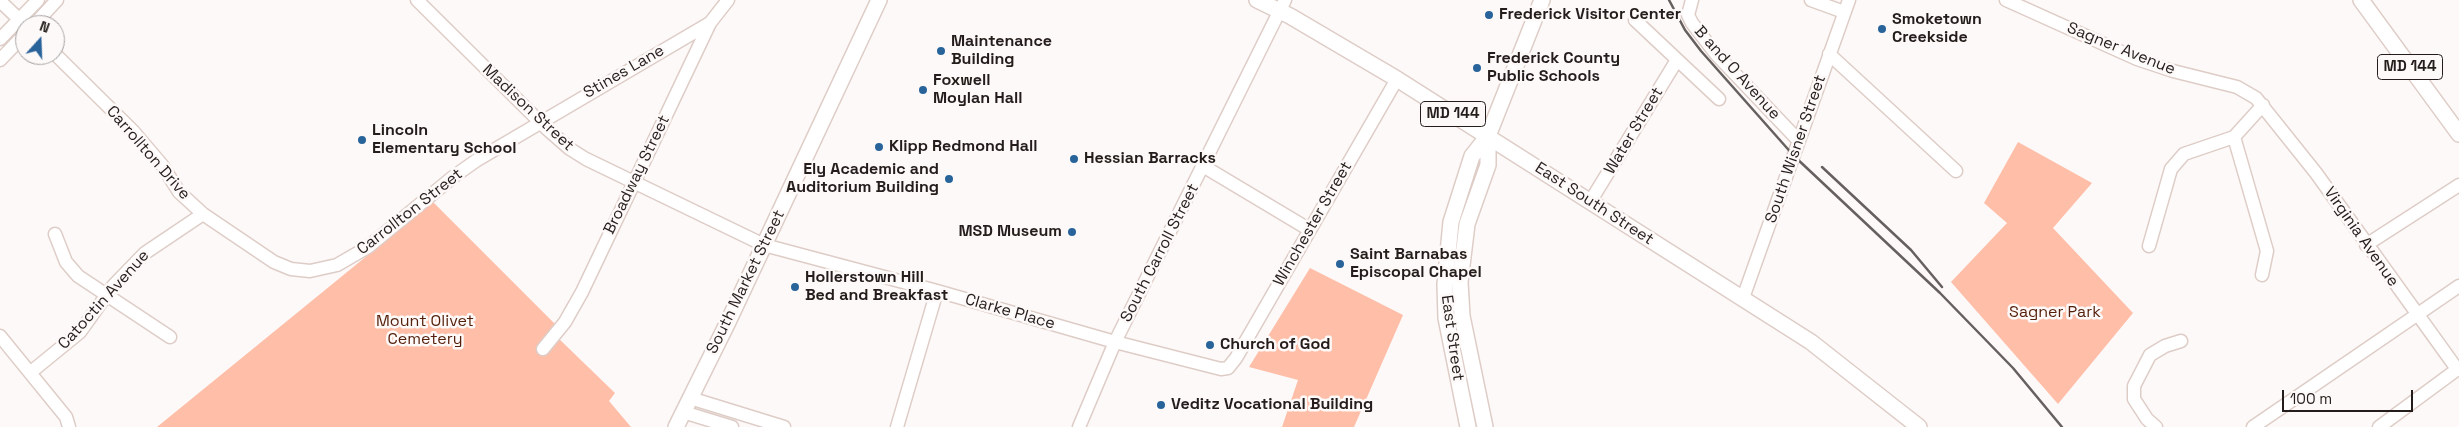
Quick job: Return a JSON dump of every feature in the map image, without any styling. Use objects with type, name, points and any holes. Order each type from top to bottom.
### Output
[{"type":"main road","name":"South Market Street","points":[[676,427],[879,0]]},
{"type":"main road","name":"East South Street","points":[[1257,0],[1282,5],[1744,298],[1831,356],[1919,427]]},
{"type":"main road","points":[[1488,136],[1542,0]]},
{"type":"main road","name":"MD 144","points":[[2361,0],[2459,134]]},
{"type":"main road","name":"East Street","points":[[1468,427],[1446,318],[1446,251],[1455,207],[1472,156],[1488,136]]},
{"type":"main road","name":"East Street","points":[[1485,427],[1462,316],[1460,282],[1467,224],[1488,165],[1488,136]]},
{"type":"street","points":[[27,15],[38,0]]},
{"type":"street","points":[[43,15],[57,0]]},
{"type":"street","name":"Madison Street","points":[[417,0],[539,122],[578,154],[764,245]]},
{"type":"street","name":"Broadway Street","points":[[543,349],[565,322],[582,292],[710,23],[728,0]]},
{"type":"street","name":"B and O Avenue","points":[[1692,0],[1688,15],[1692,23],[1716,54],[1799,141]]},
{"type":"street","points":[[1811,0],[1846,6]]},
{"type":"street","name":"Sagner Avenue","points":[[2006,0],[2156,66],[2237,87],[2247,92],[2263,105]]},
{"type":"street","points":[[0,1],[15,15]]},
{"type":"street","name":"South Carroll Street","points":[[1079,427],[1115,342],[1282,5]]},
{"type":"street","name":"South Wisner Street","points":[[1744,298],[1846,6]]},
{"type":"street","name":"B and O Avenue","points":[[1635,20],[1719,99]]},
{"type":"street","name":"Stines Lane","points":[[539,122],[710,23]]},
{"type":"street","points":[[0,39],[15,27]]},
{"type":"street","points":[[0,60],[15,44]]},
{"type":"street","points":[[1830,54],[1956,171]]},
{"type":"street","name":"Water Street","points":[[1590,202],[1677,60]]},
{"type":"street","name":"Carrollton Drive","points":[[65,64],[133,131],[162,165],[179,192],[204,214],[274,262],[300,270]]},
{"type":"street","name":"Winchester Street","points":[[1228,368],[1236,358],[1397,79]]},
{"type":"street","points":[[2149,246],[2171,169],[2184,154],[2234,137],[2263,105]]},
{"type":"street","name":"Virginia Avenue","points":[[2263,105],[2316,173],[2366,246],[2458,369]]},
{"type":"street","name":"Carrollton Street","points":[[300,270],[319,270],[337,265],[368,247],[453,177],[539,122]]},
{"type":"street","points":[[2234,137],[2267,250],[2262,275]]},
{"type":"street","points":[[1203,166],[1310,230]]},
{"type":"street","points":[[2366,246],[2459,185]]},
{"type":"street","name":"Catoctin Avenue","points":[[31,372],[70,342],[105,296],[144,253],[204,214]]},
{"type":"street","points":[[55,234],[66,262],[78,276],[105,296],[170,337]]},
{"type":"street","name":"Clarke Place","points":[[764,245],[937,291],[1115,342],[1221,369],[1228,368]]},
{"type":"street","points":[[2252,427],[2459,286]]},
{"type":"street","points":[[897,427],[937,291]]},
{"type":"street","points":[[0,336],[66,417],[69,427]]},
{"type":"street","points":[[2156,427],[2147,419],[2134,399],[2134,386],[2150,355],[2165,346],[2181,341]]},
{"type":"street","points":[[2379,427],[2458,369]]},
{"type":"street","points":[[690,398],[784,427]]},
{"type":"street","points":[[683,412],[732,427]]},
{"type":"green space","name":"Sagner Park","points":[[2018,142],[2092,183],[2053,228],[2133,313],[2058,404],[1951,282],[2007,223],[1984,203]]},
{"type":"green space","name":"Mount Olivet Cemetery","points":[[433,202],[556,325],[555,335],[615,393],[609,401],[631,427],[157,427]]},
{"type":"green space","points":[[1310,268],[1403,315],[1354,427],[1282,427],[1298,380],[1249,367]]},
{"type":"railway","points":[[1669,0],[1685,30],[1701,51],[1794,156],[1940,293],[2013,368],[2062,427]]},
{"type":"railway","points":[[1822,167],[1911,250],[1942,287]]},
{"type":"place","name":"Frederick Visitor Center","points":[[1489,15]]},
{"type":"place","name":"Smoketown Creekside","points":[[1882,29]]},
{"type":"place","name":"Maintenance Building","points":[[941,51]]},
{"type":"place","name":"Frederick County Public Schools","points":[[1477,68]]},
{"type":"place","name":"Foxwell Moylan Hall","points":[[923,90]]},
{"type":"place","name":"Lincoln Elementary School","points":[[362,140]]},
{"type":"place","name":"Klipp Redmond Hall","points":[[879,147]]},
{"type":"place","name":"Hessian Barracks","points":[[1074,159]]},
{"type":"place","name":"Ely Academic and Auditorium Building","points":[[949,179]]},
{"type":"place","name":"MSD Museum","points":[[1072,232]]},
{"type":"place","name":"Saint Barnabas Episcopal Chapel","points":[[1340,264]]},
{"type":"place","name":"Hollerstown Hill Bed and Breakfast","points":[[795,287]]},
{"type":"place","name":"Church of God","points":[[1210,345]]},
{"type":"place","name":"Veditz Vocational Building","points":[[1161,405]]}]
